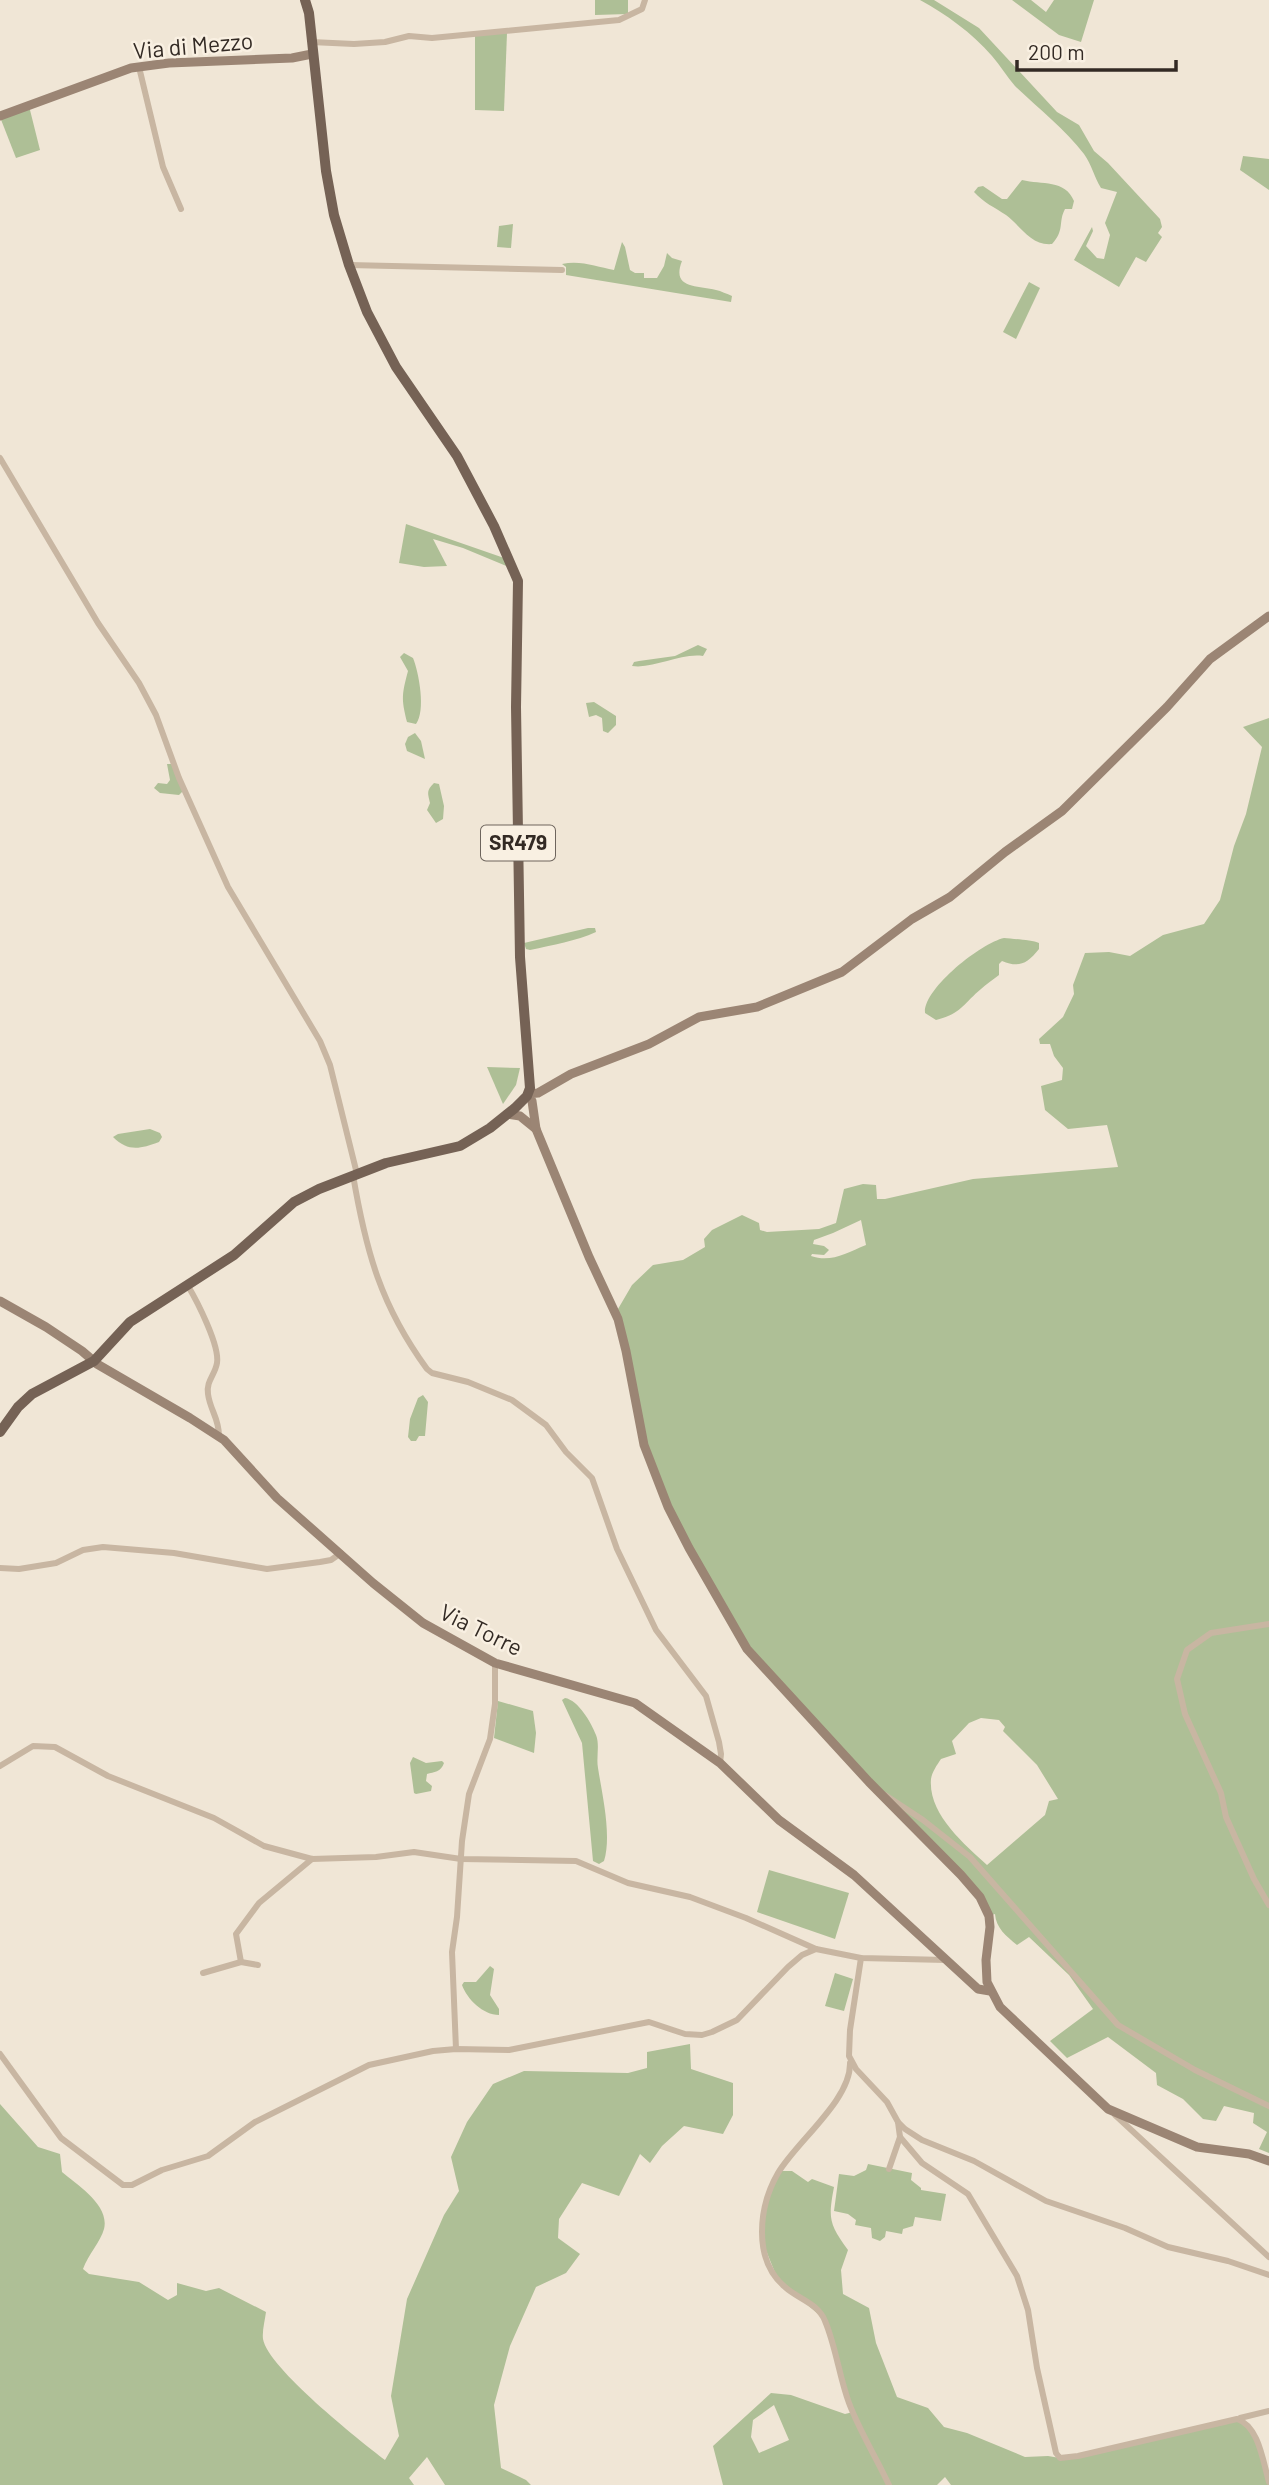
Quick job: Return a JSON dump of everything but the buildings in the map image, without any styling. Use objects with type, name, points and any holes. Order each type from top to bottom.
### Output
[{"type":"main road","name":"SR479","points":[[305,0],[326,171],[334,215],[349,265],[367,312],[396,367],[457,456],[509,557],[518,581],[516,707],[520,944],[531,1082],[528,1094]]},
{"type":"main road","name":"Via di Mezzo","points":[[0,116],[72,88],[139,67],[292,58],[312,48]]},
{"type":"main road","points":[[0,1432],[18,1407],[32,1394],[93,1361],[130,1322],[234,1255],[294,1202],[386,1163],[460,1146],[490,1128],[528,1094],[538,1093],[571,1073],[649,1044],[699,1017],[757,1007],[842,972],[912,919],[950,897],[1062,811],[1167,708],[1210,659],[1269,616]]},
{"type":"main road","points":[[528,1094],[536,1129],[618,1319],[644,1445],[668,1507],[747,1649],[979,1897],[989,1916],[990,1927],[986,1975],[990,1991],[1006,2013],[1108,2109],[1197,2147],[1249,2154],[1269,2161]]},
{"type":"main road","points":[[507,1114],[520,1116],[536,1129]]},
{"type":"main road","name":"Via Torre","points":[[0,1301],[46,1326],[93,1361],[219,1436],[277,1498],[406,1611],[438,1632],[495,1663],[635,1703],[720,1763],[779,1820],[854,1874],[978,1989],[983,1992],[990,1991]]},
{"type":"street","points":[[312,48],[385,42],[409,36],[432,38],[619,20],[642,9],[645,0]]},
{"type":"street","points":[[139,67],[163,167],[181,209]]},
{"type":"street","points":[[349,265],[562,270]]},
{"type":"street","points":[[0,458],[98,623],[139,683],[156,715],[179,778],[228,887],[320,1041],[330,1065],[355,1175],[369,1255],[392,1315],[427,1369],[512,1400],[542,1422],[574,1462],[592,1478],[617,1549],[656,1630],[706,1696],[722,1754],[720,1763]]},
{"type":"street","points":[[188,1286],[206,1320],[217,1356],[215,1369],[207,1383],[207,1392],[217,1417],[219,1436]]},
{"type":"street","points":[[0,1568],[19,1569],[56,1563],[83,1550],[103,1547],[174,1553],[267,1569],[331,1560],[341,1553]]},
{"type":"street","points":[[1269,1624],[1211,1633],[1187,1650],[1177,1679],[1185,1714],[1221,1793],[1231,1829],[1269,1905]]},
{"type":"street","points":[[456,2049],[452,1952],[461,1859],[470,1794],[490,1739],[495,1704],[495,1663]]},
{"type":"street","points":[[0,1766],[33,1746],[55,1747],[108,1776],[214,1818],[264,1846],[312,1859],[376,1857],[414,1852],[461,1859],[576,1861],[628,1883],[690,1897],[816,1949],[861,1958],[946,1960]]},
{"type":"street","points":[[883,1796],[886,1794],[970,1857],[1118,2025],[1195,2070],[1269,2106]]},
{"type":"street","points":[[241,1962],[236,1934],[259,1903],[312,1859]]},
{"type":"street","points":[[0,2054],[61,2138],[124,2185],[132,2185],[162,2170],[208,2156],[255,2122],[314,2094],[351,2072],[401,2058],[456,2049],[509,2050],[649,2022],[685,2034],[702,2035],[712,2032],[737,2020],[788,1967],[802,1955],[816,1949]]},
{"type":"street","points":[[861,1958],[850,2030],[850,2069],[842,2093],[790,2155],[773,2182],[761,2238],[769,2264],[778,2280],[816,2307],[824,2319],[849,2403],[868,2447],[889,2485]]},
{"type":"street","points":[[203,1973],[241,1962],[258,1965]]},
{"type":"street","points":[[850,2061],[887,2102],[898,2122],[900,2137],[889,2169]]},
{"type":"street","points":[[1108,2109],[1269,2257]]},
{"type":"street","points":[[898,2122],[922,2140],[974,2161],[1046,2201],[1125,2228],[1168,2247],[1269,2275]]},
{"type":"street","points":[[900,2137],[922,2163],[968,2194],[1017,2276],[1028,2310],[1037,2368],[1056,2453],[1060,2458],[1269,2411]]},
{"type":"street","points":[[1238,2419],[1246,2422],[1252,2430],[1269,2482]]},
{"type":"green space","points":[[595,0],[628,0],[628,14],[595,15]]},
{"type":"green space","points":[[920,0],[934,0],[979,28],[1057,112],[1079,125],[1094,151],[1160,219],[1162,227],[1158,233],[1162,237],[1146,262],[1136,257],[1119,287],[1074,260],[1092,227],[1093,231],[1086,246],[1097,258],[1104,259],[1110,235],[1105,223],[1117,192],[1101,188],[1087,158],[1077,145],[1015,86],[976,40]]},
{"type":"green space","points":[[1012,0],[1031,0],[1046,12],[1054,0],[1094,0],[1081,42],[1059,35]]},
{"type":"green space","points":[[507,33],[504,111],[475,110],[475,36]]},
{"type":"green space","points":[[29,106],[40,150],[16,158],[0,117]]},
{"type":"green space","points":[[1243,156],[1269,159],[1269,190],[1240,170]]},
{"type":"green space","points":[[1022,180],[1059,186],[1070,194],[1074,201],[1072,209],[1065,209],[1059,234],[1052,244],[1032,239],[1006,215],[974,192],[983,186],[1002,199],[1007,199]]},
{"type":"green space","points":[[513,224],[511,248],[497,247],[499,226]]},
{"type":"green space","points":[[622,242],[630,270],[644,273],[644,278],[657,278],[667,253],[682,261],[680,277],[683,281],[732,296],[731,302],[566,275],[566,267],[562,264],[582,263],[614,270]]},
{"type":"green space","points":[[1029,282],[1040,288],[1016,339],[1003,332]]},
{"type":"green space","points":[[406,524],[507,559],[511,568],[433,539],[447,566],[424,567],[399,563]]},
{"type":"green space","points":[[698,645],[707,649],[703,656],[632,666],[634,662],[675,656]]},
{"type":"green space","points":[[404,653],[413,658],[419,682],[421,710],[416,724],[407,722],[404,707],[403,691],[408,671],[400,657]]},
{"type":"green space","points":[[594,702],[616,716],[616,725],[608,733],[603,731],[602,718],[596,715],[589,717],[586,703]]},
{"type":"green space","points":[[1269,718],[1269,2153],[1259,2149],[1267,2132],[1253,2123],[1254,2113],[1224,2106],[1216,2121],[1203,2119],[1183,2099],[1157,2085],[1156,2073],[1108,2037],[1067,2058],[1050,2041],[1093,2009],[1069,1975],[1029,1937],[1017,1945],[1005,1935],[995,1914],[989,1916],[980,1897],[758,1662],[689,1548],[644,1445],[618,1309],[632,1285],[653,1265],[683,1260],[705,1247],[704,1239],[712,1230],[742,1215],[759,1223],[760,1230],[767,1232],[819,1229],[836,1223],[844,1189],[863,1184],[876,1185],[877,1199],[885,1199],[973,1179],[1118,1167],[1107,1125],[1068,1129],[1045,1110],[1041,1086],[1062,1080],[1063,1068],[1054,1056],[1050,1044],[1040,1044],[1039,1039],[1063,1017],[1074,994],[1073,985],[1085,953],[1109,952],[1130,956],[1163,935],[1204,924],[1220,900],[1234,846],[1246,814],[1262,747],[1243,727]],"holes":[[[861,1220],[866,1245],[832,1258],[811,1256],[824,1255],[829,1250],[813,1244],[814,1240]],[[981,1718],[999,1720],[1005,1727],[1003,1731],[1037,1765],[1058,1799],[1049,1801],[1045,1815],[987,1865],[958,1838],[941,1816],[935,1804],[931,1779],[941,1759],[956,1754],[952,1741],[969,1723]]]},
{"type":"green space","points":[[415,733],[421,741],[425,759],[407,751],[405,744],[408,737]]},
{"type":"green space","points":[[167,764],[172,764],[183,791],[179,795],[160,793],[154,788],[158,783],[167,784],[170,780]]},
{"type":"green space","points":[[434,783],[439,784],[444,806],[443,819],[436,823],[427,810],[430,803],[429,790]]},
{"type":"green space","points":[[595,928],[596,932],[530,950],[526,949],[524,943]]},
{"type":"green space","points":[[1004,938],[1036,942],[1039,943],[1039,949],[1022,963],[1002,961],[999,964],[999,975],[951,1015],[936,1020],[925,1013],[933,992],[955,968],[982,948]]},
{"type":"green space","points":[[487,1067],[520,1068],[516,1085],[503,1104]]},
{"type":"green space","points":[[150,1129],[160,1133],[162,1137],[159,1142],[134,1148],[113,1137],[118,1134]]},
{"type":"green space","points":[[423,1395],[428,1402],[425,1436],[411,1441],[408,1437],[410,1419],[418,1398]]},
{"type":"green space","points":[[565,1698],[584,1712],[597,1739],[607,1839],[604,1861],[599,1864],[593,1861],[582,1743],[562,1700]]},
{"type":"green space","points":[[498,1701],[533,1711],[536,1733],[534,1753],[494,1738]]},
{"type":"green space","points":[[413,1757],[426,1763],[444,1763],[439,1770],[427,1774],[426,1781],[432,1786],[431,1791],[414,1793],[410,1763]]},
{"type":"green space","points":[[769,1870],[849,1893],[835,1939],[757,1912]]},
{"type":"green space","points":[[490,1966],[494,1969],[490,1995],[499,2009],[499,2015],[476,2005],[462,1985],[464,1982],[476,1982]]},
{"type":"green space","points":[[835,1973],[853,1979],[844,2011],[825,2006]]},
{"type":"green space","points":[[690,2044],[691,2069],[733,2083],[733,2115],[723,2134],[684,2126],[662,2146],[650,2163],[640,2154],[619,2196],[582,2183],[559,2219],[558,2238],[580,2254],[566,2273],[536,2287],[510,2346],[494,2405],[501,2468],[531,2485],[445,2485],[427,2457],[409,2478],[414,2485],[0,2485],[0,2104],[38,2147],[60,2154],[62,2172],[91,2196],[102,2212],[104,2229],[83,2269],[89,2274],[139,2282],[168,2300],[177,2295],[177,2283],[206,2291],[219,2288],[266,2312],[263,2339],[281,2367],[316,2403],[385,2460],[399,2436],[391,2396],[407,2299],[444,2215],[459,2191],[451,2157],[467,2122],[493,2084],[524,2071],[628,2073],[647,2068],[647,2052]]},
{"type":"green space","points":[[868,2164],[912,2173],[911,2180],[921,2190],[946,2194],[941,2221],[915,2217],[913,2226],[903,2229],[902,2234],[886,2231],[885,2237],[880,2241],[872,2238],[871,2228],[855,2225],[856,2220],[848,2214],[834,2211],[839,2174],[854,2176],[866,2170]]},
{"type":"green space","points":[[779,2171],[792,2171],[808,2182],[812,2179],[834,2187],[832,2221],[848,2250],[841,2270],[843,2294],[869,2308],[876,2343],[897,2397],[928,2408],[944,2427],[967,2433],[1025,2457],[1060,2458],[1237,2419],[1252,2430],[1269,2485],[951,2485],[945,2477],[937,2485],[723,2485],[713,2446],[771,2393],[791,2395],[845,2414],[853,2412],[824,2319],[778,2280],[761,2238],[766,2206]],"holes":[[[774,2405],[789,2440],[759,2453],[751,2437],[753,2420]]]}]
